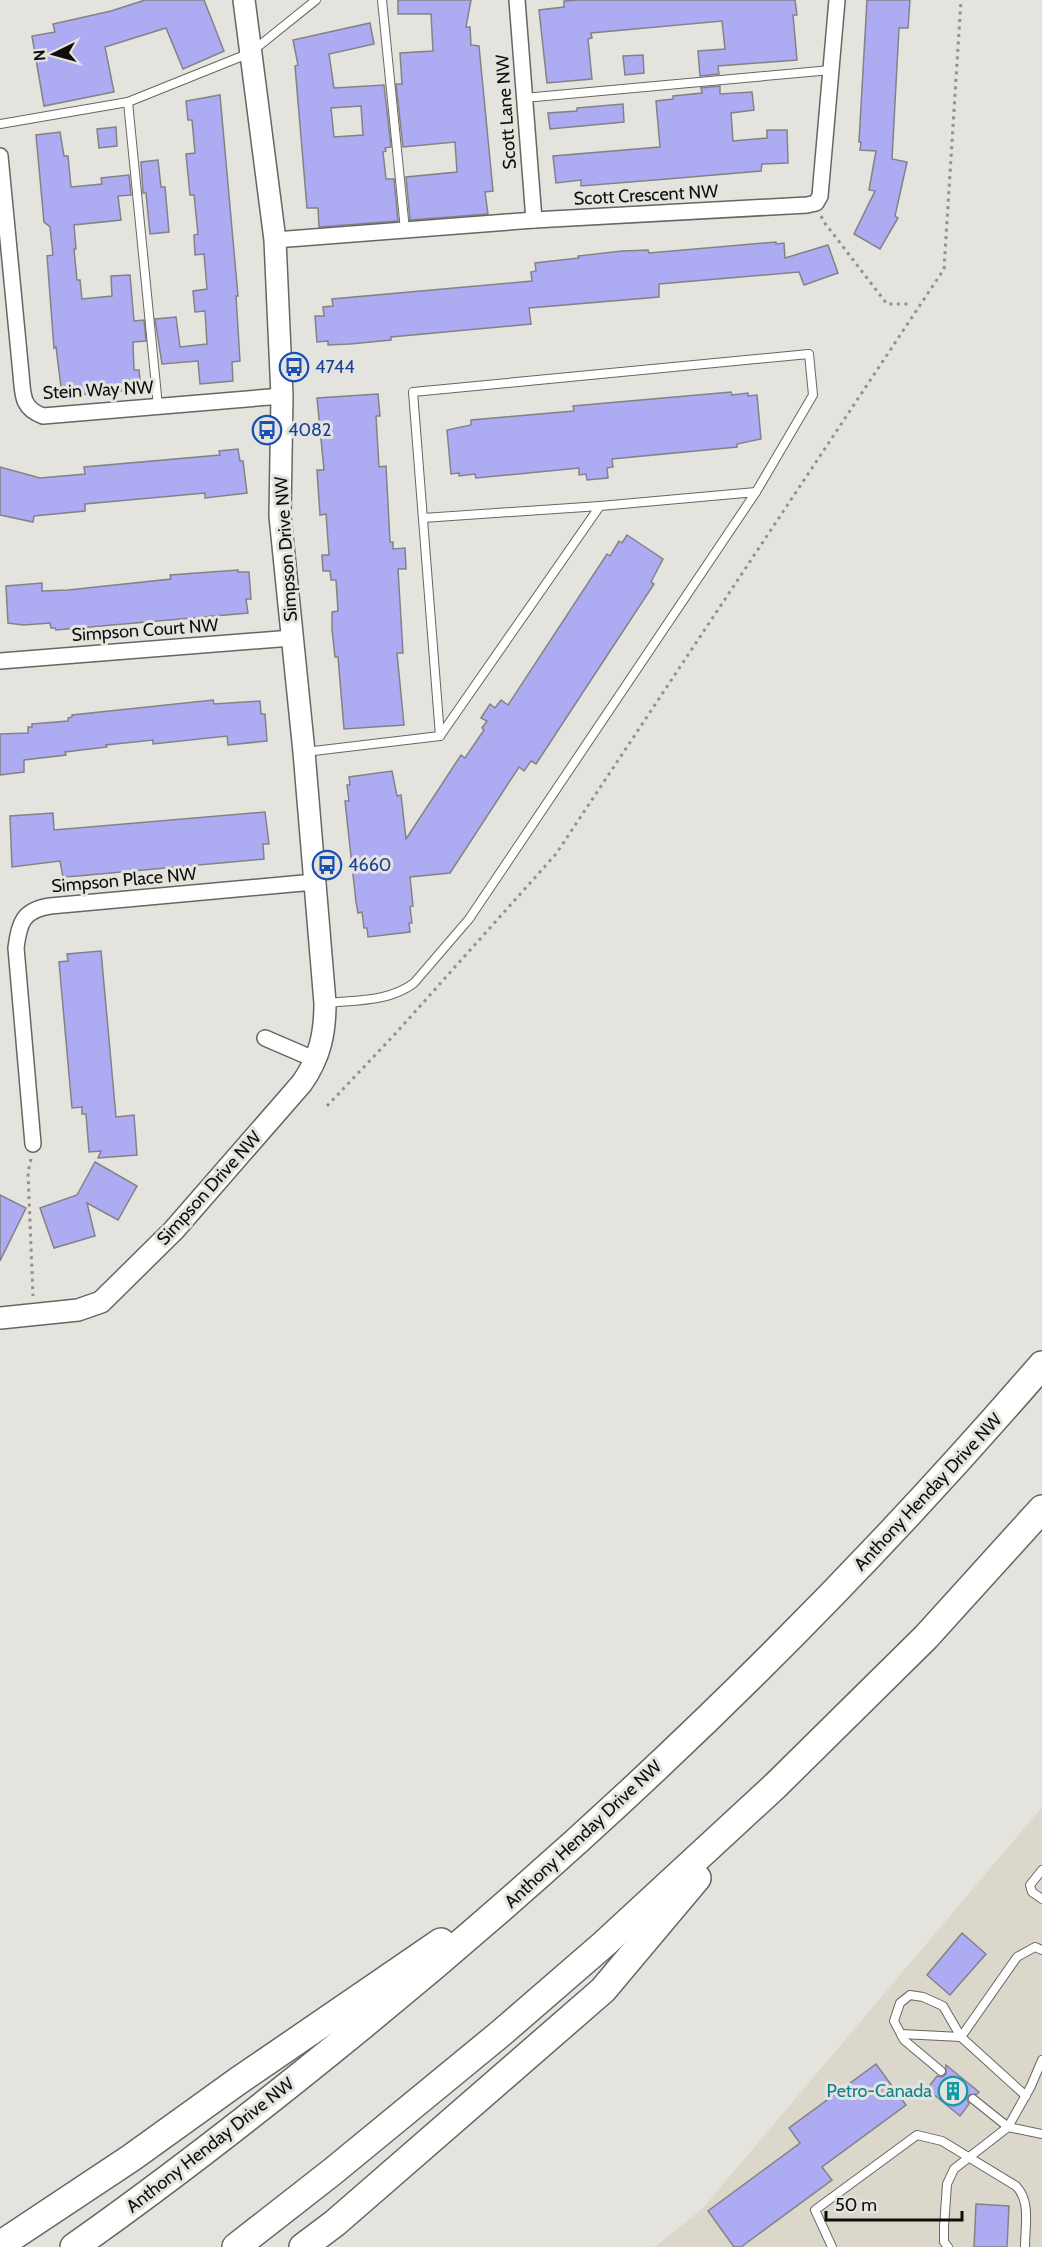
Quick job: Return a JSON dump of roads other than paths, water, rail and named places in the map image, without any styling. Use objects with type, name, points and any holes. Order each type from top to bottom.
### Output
[{"type":"highway","name":"Anthony Henday Drive NW","points":[[74,2247],[145,2197],[263,2106],[432,1969],[543,1872],[713,1714],[863,1564],[972,1446],[1042,1365]]},
{"type":"highway","points":[[236,2247],[332,2172],[500,2034],[604,1944],[775,1785],[926,1637],[1042,1509]]},
{"type":"highway","points":[[303,2247],[335,2223],[603,1990],[775,1785]]},
{"type":"highway","points":[[0,2245],[131,2158],[350,2003],[543,1872]]},
{"type":"street","name":"Simpson Drive NW","points":[[0,1318],[78,1310],[101,1302],[174,1230],[302,1083],[316,1060],[324,1034],[325,1003],[304,752],[280,516],[282,396],[275,240],[244,0]]},
{"type":"street","name":"Scott Lane NW","points":[[517,0],[534,220]]},
{"type":"street","points":[[831,70],[837,0]]},
{"type":"street","name":"Scott Crescent NW","points":[[275,240],[534,220],[816,203],[820,196],[831,70]]},
{"type":"street","name":"Stein Way NW","points":[[0,156],[24,401],[32,412],[43,416],[282,396]]},
{"type":"street","name":"Simpson Court NW","points":[[0,661],[292,638]]},
{"type":"street","name":"Simpson Place NW","points":[[33,1144],[16,948],[24,916],[38,908],[50,906],[314,882]]},
{"type":"street","points":[[265,1038],[316,1060]]},
{"type":"lane","points":[[0,124],[128,102],[250,53],[316,0]]},
{"type":"lane","points":[[382,0],[405,230]]},
{"type":"lane","points":[[524,98],[831,70]]},
{"type":"lane","points":[[128,102],[158,406]]},
{"type":"lane","points":[[325,1003],[384,997],[405,990],[414,983],[469,919],[756,492],[813,395],[809,354],[413,392],[440,736]]},
{"type":"lane","points":[[423,518],[600,506],[756,492]]},
{"type":"lane","points":[[304,752],[440,736],[600,506]]},
{"type":"lane","points":[[1042,1870],[1030,1885],[1032,1892],[1042,1899]]},
{"type":"lane","points":[[961,2037],[1017,1957],[1035,1947],[1042,1950]]},
{"type":"lane","points":[[941,2071],[904,2040],[894,2021],[900,2003],[910,1995],[923,1997],[943,2006],[961,2037],[1026,2096]]},
{"type":"lane","points":[[901,2034],[961,2037]]},
{"type":"lane","points":[[948,2247],[944,2242],[947,2184],[954,2169],[1008,2127],[1026,2096],[1042,2060]]},
{"type":"lane","points":[[973,2099],[1008,2127],[1042,2134]]},
{"type":"lane","points":[[832,2247],[815,2210],[917,2135],[942,2141],[1016,2186],[1023,2193],[1026,2205],[1025,2247]]},
{"type":"place","name":"4744","points":[[294,367]]},
{"type":"place","name":"4082","points":[[267,430]]},
{"type":"place","name":"4660","points":[[327,865]]},
{"type":"place","name":"Petro-Canada","points":[[953,2091]]}]
